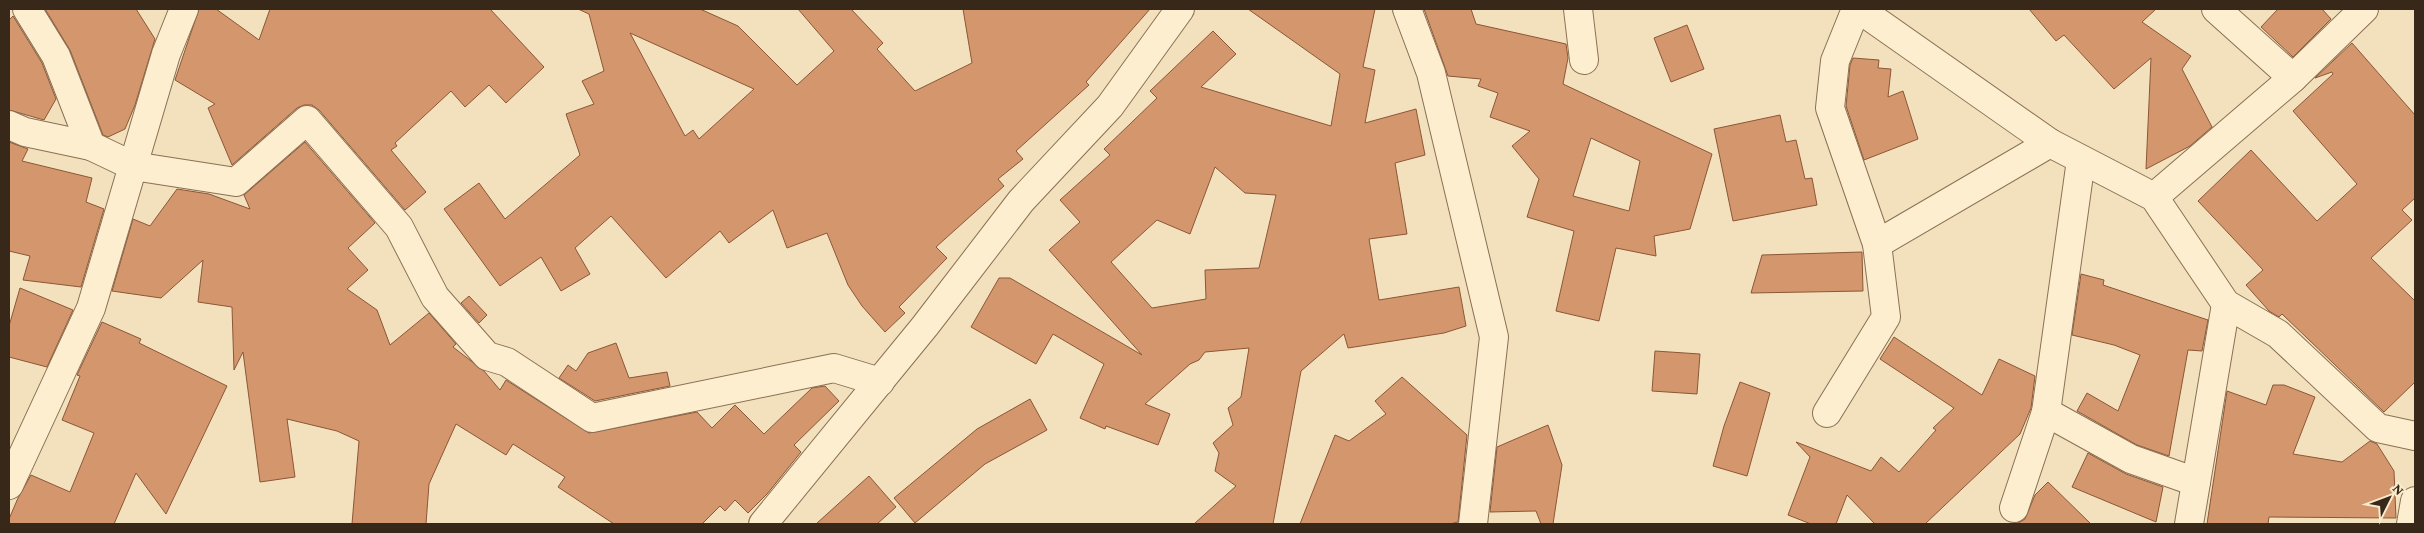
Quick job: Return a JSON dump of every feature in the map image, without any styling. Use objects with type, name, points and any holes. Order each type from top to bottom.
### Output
[{"type":"street","points":[[27,9],[56,56],[91,146]]},
{"type":"street","points":[[11,474],[91,308],[166,54],[184,9]]},
{"type":"street","points":[[764,524],[925,326],[1021,200],[1110,106],[1180,9]]},
{"type":"street","points":[[1407,9],[1431,73],[1494,338],[1473,524]]},
{"type":"street","points":[[1578,9],[1584,60]]},
{"type":"street","points":[[1827,413],[1886,316],[1877,244],[1830,108],[1835,61],[1856,9]]},
{"type":"street","points":[[1860,9],[2050,143],[2154,197],[2226,304],[2278,334],[2378,428],[2415,436]]},
{"type":"street","points":[[2216,9],[2293,78]]},
{"type":"street","points":[[2154,197],[2293,78],[2364,9]]},
{"type":"street","points":[[9,124],[25,132],[91,146],[133,166],[236,182],[308,120],[399,227],[435,298],[487,356],[507,362],[592,418],[834,368],[880,382]]},
{"type":"street","points":[[1877,244],[2050,143]]},
{"type":"street","points":[[2014,508],[2046,412],[2081,160]]},
{"type":"street","points":[[2189,524],[2226,304]]},
{"type":"street","points":[[2046,412],[2131,459],[2196,482]]},
{"type":"street","points":[[2411,524],[2415,501]]},
{"type":"building","points":[[45,9],[136,9],[155,39],[135,105],[125,129],[108,137],[103,135],[70,50]]},
{"type":"building","points":[[199,9],[216,9],[259,40],[270,9],[490,9],[544,67],[506,103],[489,85],[465,107],[451,91],[395,143],[397,146],[391,150],[426,192],[405,210],[319,110],[312,105],[304,105],[297,108],[232,165],[208,108],[215,104],[175,80]]},
{"type":"building","points":[[578,9],[700,9],[738,26],[797,85],[834,51],[798,9],[851,9],[883,43],[877,49],[915,91],[972,63],[963,9],[1150,9],[1086,82],[1089,85],[1016,151],[1023,159],[998,179],[1004,186],[936,247],[947,258],[899,307],[905,313],[885,332],[862,306],[848,285],[827,233],[787,248],[773,210],[729,243],[720,231],[666,278],[611,216],[575,248],[590,274],[561,291],[541,257],[500,286],[444,209],[479,183],[505,219],[580,155],[566,114],[594,104],[582,81],[604,71],[589,14]],"holes":[[[630,33],[754,89],[699,139],[693,130],[685,136]]]},
{"type":"building","points":[[1248,9],[1375,9],[1363,67],[1375,70],[1365,123],[1416,109],[1425,155],[1395,163],[1407,234],[1369,239],[1379,300],[1459,287],[1466,326],[1444,333],[1348,348],[1344,334],[1301,371],[1273,524],[1194,524],[1236,486],[1215,471],[1219,453],[1213,443],[1233,425],[1228,408],[1241,397],[1249,348],[1205,352],[1199,360],[1190,364],[1145,404],[1170,414],[1158,445],[1106,426],[1105,429],[1080,418],[1104,364],[1053,334],[1036,364],[971,327],[999,278],[1010,278],[1142,355],[1049,250],[1080,222],[1060,200],[1110,155],[1104,149],[1157,98],[1150,91],[1213,31],[1236,54],[1201,87],[1331,126],[1340,74]],"holes":[[[1215,167],[1245,193],[1276,195],[1259,268],[1205,270],[1206,299],[1152,308],[1111,262],[1157,220],[1190,234]]]},
{"type":"building","points":[[1424,9],[1471,9],[1476,24],[1566,44],[1568,58],[1563,84],[1712,154],[1690,229],[1654,236],[1656,256],[1616,248],[1599,321],[1556,311],[1574,231],[1527,217],[1539,179],[1512,146],[1530,131],[1490,117],[1498,93],[1478,86],[1481,79],[1448,76]],"holes":[[[1591,138],[1640,161],[1629,211],[1573,196]]]},
{"type":"building","points":[[2029,9],[2156,9],[2142,22],[2191,56],[2182,69],[2212,127],[2190,146],[2146,169],[2151,58],[2114,89],[2064,35],[2056,41]]},
{"type":"building","points":[[2278,9],[2322,9],[2331,19],[2293,57],[2261,27]]},
{"type":"building","points":[[13,16],[42,63],[56,99],[44,120],[9,110],[9,20]]},
{"type":"building","points":[[1687,25],[1704,69],[1671,82],[1654,38]]},
{"type":"building","points":[[2352,43],[2415,115],[2415,198],[2402,210],[2412,220],[2371,258],[2415,301],[2415,382],[2384,412],[2282,314],[2279,317],[2269,311],[2246,285],[2263,270],[2198,201],[2251,150],[2317,221],[2357,184],[2293,111],[2333,74],[2332,72],[2315,78]]},
{"type":"building","points":[[1853,58],[1879,60],[1878,68],[1891,69],[1888,97],[1903,91],[1918,139],[1864,160],[1846,106],[1850,65]]},
{"type":"building","points":[[1780,115],[1786,142],[1796,140],[1805,179],[1812,178],[1817,205],[1733,221],[1714,129]]},
{"type":"building","points":[[9,142],[28,149],[22,161],[92,178],[86,202],[104,209],[81,287],[23,280],[30,256],[9,251]]},
{"type":"building","points":[[305,142],[375,223],[348,248],[368,270],[347,289],[377,310],[390,345],[429,313],[456,344],[453,347],[484,371],[500,390],[506,380],[589,433],[697,412],[712,428],[735,405],[764,434],[812,388],[825,386],[839,401],[794,445],[801,452],[767,494],[748,513],[735,500],[725,511],[720,506],[702,524],[614,524],[558,487],[565,477],[513,444],[506,455],[456,424],[429,484],[426,524],[352,524],[359,441],[337,431],[287,419],[295,477],[260,482],[243,352],[234,370],[232,307],[198,302],[203,260],[161,298],[112,291],[133,219],[150,226],[177,189],[209,194],[250,209],[244,195]]},
{"type":"building","points":[[1862,252],[1863,291],[1751,293],[1762,255]]},
{"type":"building","points":[[2081,274],[2104,280],[2103,285],[2208,320],[2202,351],[2188,350],[2169,456],[2137,445],[2077,411],[2087,393],[2118,411],[2140,355],[2114,345],[2072,335]]},
{"type":"building","points":[[20,288],[73,310],[47,367],[9,357],[9,326]]},
{"type":"building","points":[[469,296],[487,315],[479,323],[461,303]]},
{"type":"building","points":[[102,322],[141,339],[139,343],[227,386],[166,514],[136,473],[114,524],[9,524],[9,519],[18,498],[31,475],[70,492],[94,433],[62,420],[80,376],[77,375]]},
{"type":"building","points":[[1894,337],[1982,395],[1999,359],[2035,376],[2031,408],[2020,434],[1925,524],[1875,524],[1847,495],[1836,524],[1811,524],[1788,515],[1810,457],[1796,442],[1871,471],[1881,457],[1899,472],[1936,430],[1933,428],[1954,408],[1880,359]]},
{"type":"building","points":[[616,343],[629,378],[667,372],[670,386],[595,401],[559,378],[568,365],[576,371],[588,353]]},
{"type":"building","points":[[1655,351],[1700,354],[1697,394],[1652,391]]},
{"type":"building","points":[[1402,377],[1467,435],[1458,522],[1450,524],[1300,524],[1335,435],[1349,441],[1386,414],[1375,401]]},
{"type":"building","points":[[1740,382],[1770,393],[1747,476],[1713,466],[1724,426]]},
{"type":"building","points":[[2273,385],[2284,385],[2315,397],[2293,454],[2342,462],[2370,441],[2377,444],[2394,471],[2396,518],[2269,517],[2268,524],[2207,524],[2227,391],[2266,405]]},
{"type":"building","points":[[1030,399],[1047,430],[985,464],[915,523],[894,498],[977,429]]},
{"type":"building","points":[[1548,425],[1562,465],[1553,524],[1541,524],[1536,511],[1490,512],[1497,447]]},
{"type":"building","points":[[2088,453],[2126,474],[2163,487],[2156,522],[2072,487]]},
{"type":"building","points":[[869,476],[896,507],[877,524],[816,524]]},
{"type":"building","points":[[2048,482],[2091,524],[2007,524],[2018,523],[2025,519],[2035,495]]}]
